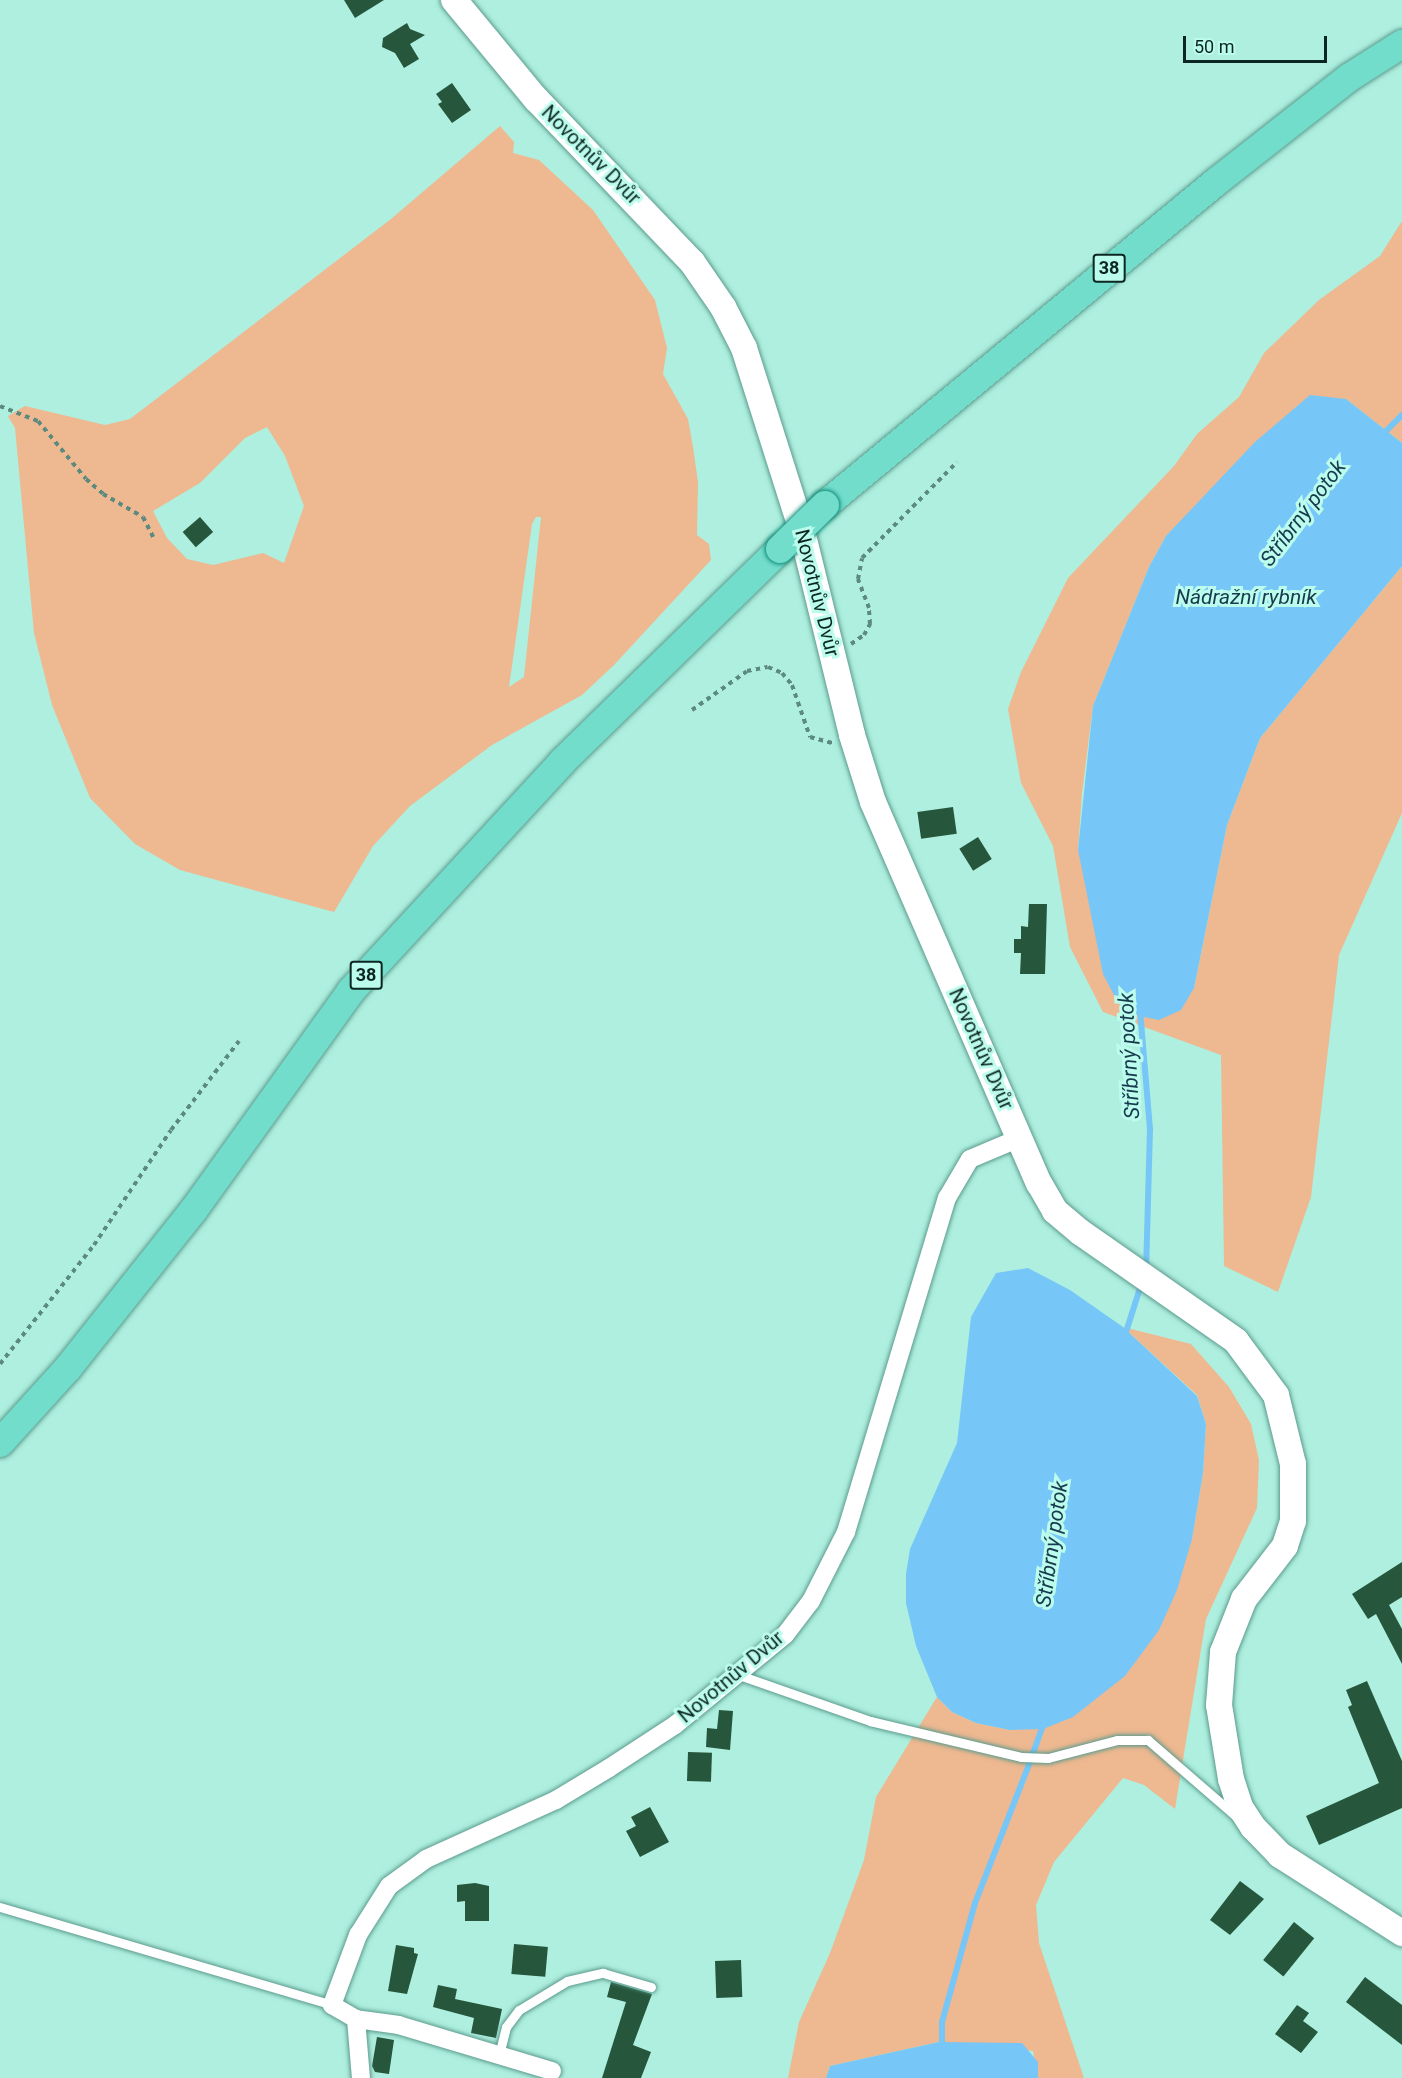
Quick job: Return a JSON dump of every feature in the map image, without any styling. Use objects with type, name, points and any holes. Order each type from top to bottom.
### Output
[{"type":"main road","name":"38","points":[[0,1443],[68,1368],[193,1211],[351,991],[562,762],[825,505],[1216,182],[1350,77],[1402,44]]},
{"type":"street","name":"Novotnův Dvůr","points":[[454,0],[536,99],[649,214],[692,262],[723,307],[760,388],[802,531],[852,735],[873,802],[1020,1138],[1055,1211],[1236,1341],[1276,1395],[1293,1464],[1293,1521],[1285,1546],[1244,1599],[1230,1629],[1218,1680],[1223,1742],[1229,1770],[1240,1807],[1253,1827],[1280,1855],[1402,1933]]},
{"type":"street","name":"Novotnův Dvůr","points":[[332,2005],[358,1935],[389,1886],[426,1859],[556,1800],[675,1725],[739,1675],[784,1635],[811,1601],[846,1532],[947,1198],[959,1175],[980,1153],[1020,1138]]},
{"type":"street","points":[[332,2005],[356,2019],[399,2025],[552,2071]]},
{"type":"street","points":[[356,2019],[361,2078]]},
{"type":"lane","points":[[739,1675],[870,1721],[1021,1757],[1048,1758],[1117,1740],[1148,1740],[1229,1814],[1253,1827]]},
{"type":"lane","points":[[0,1907],[332,2005]]},
{"type":"lane","points":[[498,2055],[506,2027],[519,2010],[567,1981],[603,1973],[651,1986]]},
{"type":"path","points":[[0,406],[38,421],[86,478],[103,494],[143,517],[154,539]]},
{"type":"path","points":[[832,653],[860,640],[870,624],[869,608],[858,579],[862,558],[957,462]]},
{"type":"path","points":[[692,710],[747,671],[768,667],[782,673],[792,685],[810,737],[826,744],[852,735]]},
{"type":"path","points":[[0,1364],[94,1245],[171,1130],[239,1041]]},
{"type":"shaded area","points":[[500,126],[514,142],[513,153],[539,160],[593,210],[655,300],[667,348],[663,374],[688,419],[698,482],[697,535],[709,544],[711,560],[614,665],[582,695],[492,745],[410,806],[373,846],[334,912],[180,870],[135,844],[90,798],[52,705],[34,633],[15,428],[8,416],[25,406],[105,425],[130,419],[391,219]],"holes":[[[267,427],[285,456],[304,506],[284,563],[263,553],[213,565],[187,559],[167,538],[153,511],[200,483],[245,438]],[[536,517],[541,517],[524,677],[509,687],[532,524]]]},
{"type":"shaded area","points":[[1402,221],[1402,443],[1346,399],[1210,491],[1166,536],[1149,567],[1093,706],[1082,793],[1078,850],[1194,988],[1227,825],[1260,738],[1402,566],[1402,813],[1339,955],[1311,1197],[1278,1292],[1224,1266],[1221,1055],[1103,1012],[1070,947],[1053,846],[1021,783],[1008,709],[1021,672],[1068,578],[1174,466],[1197,434],[1239,397],[1264,353],[1319,300],[1380,256]]},
{"type":"shaded area","points":[[1123,1327],[1191,1344],[1229,1387],[1251,1424],[1259,1460],[1257,1508],[1206,1619],[1175,1809],[1144,1785],[1123,1778],[1054,1862],[1036,1905],[1039,1943],[1084,2078],[1038,2078],[1033,2051],[939,2042],[830,2066],[826,2078],[788,2078],[799,2022],[830,1953],[864,1860],[876,1797],[937,1697],[952,1712],[976,1723],[1010,1730],[1192,1539],[1203,1473],[1206,1424],[1197,1395]]},
{"type":"water","name":"Nádražní rybník","points":[[1310,395],[1346,399],[1402,443],[1402,566],[1260,738],[1227,825],[1194,988],[1181,1010],[1159,1020],[1139,1016],[1118,1003],[1103,974],[1078,850],[1093,706],[1149,567],[1166,536],[1255,442]]},
{"type":"water","points":[[1028,1268],[1070,1290],[1123,1327],[1197,1396],[1206,1424],[1203,1473],[1192,1539],[1177,1590],[1159,1630],[1125,1676],[1073,1717],[1043,1729],[1010,1730],[976,1723],[952,1712],[937,1697],[916,1646],[906,1603],[906,1574],[910,1549],[957,1443],[971,1317],[996,1273]]},
{"type":"water","points":[[939,2042],[1022,2043],[1038,2062],[1038,2078],[826,2078],[830,2066]]},
{"type":"building","points":[[344,0],[384,0],[355,18]]},
{"type":"building","points":[[407,23],[410,29],[425,35],[410,44],[419,59],[404,68],[395,53],[382,47],[383,38]]},
{"type":"building","points":[[452,83],[471,110],[452,123],[438,104],[442,102],[436,94]]},
{"type":"building","points":[[200,517],[213,532],[196,547],[183,532]]},
{"type":"building","points":[[953,807],[957,834],[921,839],[917,812]]},
{"type":"building","points":[[978,837],[992,859],[973,871],[959,849]]},
{"type":"building","points":[[1029,904],[1047,904],[1045,974],[1020,974],[1021,953],[1014,953],[1014,939],[1021,939],[1021,926],[1028,927]]},
{"type":"building","points":[[1402,1562],[1402,1597],[1389,1605],[1402,1629],[1402,1664],[1376,1614],[1368,1619],[1352,1594]]},
{"type":"building","points":[[1367,1681],[1402,1761],[1402,1808],[1319,1845],[1306,1816],[1379,1783],[1348,1707],[1352,1705],[1346,1690]]},
{"type":"building","points":[[719,1710],[733,1711],[730,1750],[706,1747],[707,1728],[717,1729]]},
{"type":"building","points":[[688,1752],[712,1753],[711,1782],[687,1781]]},
{"type":"building","points":[[650,1807],[669,1842],[640,1857],[626,1831],[636,1826],[631,1817]]},
{"type":"building","points":[[1240,1881],[1264,1899],[1230,1935],[1210,1920]]},
{"type":"building","points":[[475,1883],[489,1886],[489,1921],[465,1921],[465,1901],[457,1902],[457,1885]]},
{"type":"building","points":[[1294,1922],[1314,1938],[1283,1976],[1263,1960]]},
{"type":"building","points":[[514,1944],[548,1947],[545,1977],[511,1974]]},
{"type":"building","points":[[396,1945],[414,1948],[414,1953],[418,1954],[407,1994],[388,1991]]},
{"type":"building","points":[[741,1960],[742,1997],[716,1998],[715,1961]]},
{"type":"building","points":[[1365,1977],[1402,2005],[1402,2045],[1346,2002]]},
{"type":"building","points":[[611,1982],[652,1994],[633,2045],[651,2052],[641,2078],[602,2078],[626,2002],[607,1997]]},
{"type":"building","points":[[438,1985],[457,1989],[455,1999],[502,2009],[496,2038],[471,2033],[474,2018],[433,2007]]},
{"type":"building","points":[[1297,2005],[1309,2013],[1303,2021],[1318,2032],[1301,2053],[1275,2034]]},
{"type":"building","points":[[377,2037],[394,2040],[389,2074],[375,2072],[372,2066]]},
{"type":"waterway","name":"Stříbrný potok","points":[[1381,436],[1402,415]]},
{"type":"waterway","name":"Stříbrný potok","points":[[1140,1010],[1150,1129],[1146,1269]]},
{"type":"waterway","name":"Stříbrný potok","points":[[1125,1335],[1142,1282]]},
{"type":"waterway","name":"Stříbrný potok","points":[[1033,1753],[1044,1722]]},
{"type":"waterway","name":"Stříbrný potok","points":[[942,2050],[942,2022],[975,1903],[1030,1762]]}]
